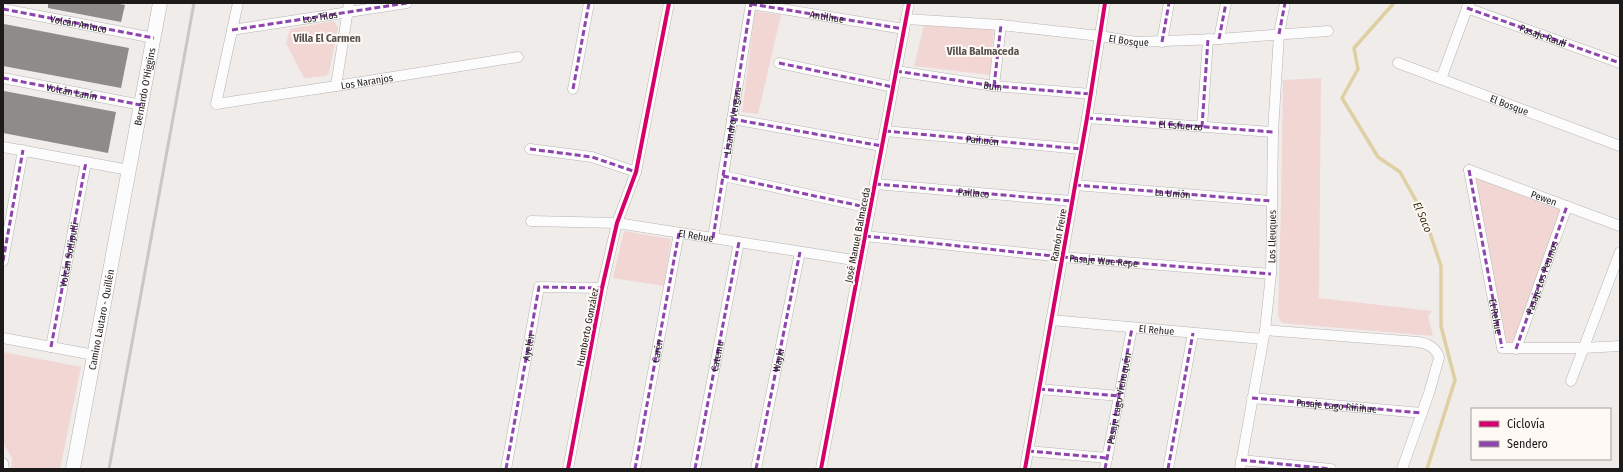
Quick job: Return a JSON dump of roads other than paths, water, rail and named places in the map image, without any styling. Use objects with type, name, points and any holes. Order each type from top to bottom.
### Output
[{"type":"main road","name":"Bernardo O'Higgins","points":[[129,170],[160,3]]},
{"type":"main road","name":"Camino Lautaro - Quillén","points":[[73,469],[129,170]]},
{"type":"street","points":[[232,30],[238,3]]},
{"type":"street","name":"Los Tilos","points":[[232,30],[348,8],[407,3]]},
{"type":"street","points":[[573,89],[590,3]]},
{"type":"street","name":"Humberto González","points":[[568,469],[602,288],[617,223],[636,172],[669,3]]},
{"type":"street","name":"Antilhue","points":[[751,3],[905,24]]},
{"type":"street","name":"Lisandro Vergara","points":[[713,238],[751,3]]},
{"type":"street","name":"José Manuel Balmaceda","points":[[821,469],[909,3]]},
{"type":"street","name":"Ramón Freire","points":[[1025,469],[1087,118],[1105,3]]},
{"type":"street","points":[[1162,42],[1169,3]]},
{"type":"street","points":[[1220,39],[1226,3]]},
{"type":"street","name":"Los Lleuques","points":[[1240,464],[1264,334],[1271,274],[1273,132],[1279,34],[1285,3]]},
{"type":"street","points":[[1441,79],[1468,5]]},
{"type":"street","name":"Pasaje Raulí","points":[[1468,5],[1620,63]]},
{"type":"street","points":[[336,86],[348,8]]},
{"type":"street","name":"Volcán Antuco","points":[[3,9],[154,38]]},
{"type":"street","name":"El Bosque","points":[[905,24],[1001,25],[1100,36],[1136,42],[1220,39],[1328,31]]},
{"type":"street","points":[[994,86],[1001,25]]},
{"type":"street","name":"Los Naranjos","points":[[232,30],[216,104],[518,57]]},
{"type":"street","points":[[1202,127],[1208,39]]},
{"type":"street","points":[[779,63],[893,87]]},
{"type":"street","name":"El Bosque","points":[[1398,63],[1620,146]]},
{"type":"street","name":"Buin","points":[[896,71],[994,86],[1091,94]]},
{"type":"street","name":"Volcán Lanín","points":[[3,78],[141,105]]},
{"type":"street","name":"El Esfuerzo","points":[[1087,118],[1273,132]]},
{"type":"street","points":[[732,119],[882,146]]},
{"type":"street","name":"Paihuén","points":[[885,131],[1081,149]]},
{"type":"street","points":[[3,147],[129,170]]},
{"type":"street","points":[[3,261],[23,150]]},
{"type":"street","points":[[530,150],[592,157],[636,172]]},
{"type":"street","name":"Volcán Sollipulli","points":[[51,347],[86,162]]},
{"type":"street","name":"Pewen","points":[[1469,170],[1620,226]]},
{"type":"street","name":"El Rehue","points":[[1469,170],[1502,348],[1583,348],[1620,346]]},
{"type":"street","points":[[723,176],[870,208]]},
{"type":"street","name":"Paillaco","points":[[875,184],[1072,201]]},
{"type":"street","name":"La Unión","points":[[1075,185],[1271,201]]},
{"type":"street","name":"Pasaje Los Peumos","points":[[1516,349],[1567,206]]},
{"type":"street","name":"El Rehue","points":[[531,221],[617,223],[860,261]]},
{"type":"street","name":"Carén","points":[[635,469],[679,233]]},
{"type":"street","name":"Pasaje Wue Repe","points":[[865,236],[1062,257],[1271,274]]},
{"type":"street","name":"Catemu","points":[[695,469],[739,242]]},
{"type":"street","name":"Wayki","points":[[756,469],[800,252]]},
{"type":"street","points":[[1571,381],[1620,252]]},
{"type":"street","name":"Ayelén","points":[[506,469],[540,287],[602,288]]},
{"type":"street","name":"El Rehue","points":[[1051,320],[1193,333],[1264,334],[1426,343],[1434,349],[1439,358],[1422,413]]},
{"type":"street","name":"Pasaje Lago Vichuquén","points":[[1105,469],[1132,328]]},
{"type":"street","points":[[1168,469],[1193,333]]},
{"type":"street","points":[[3,338],[94,355]]},
{"type":"street","points":[[1039,389],[1119,396]]},
{"type":"street","name":"Pasaje Lago Riñihue","points":[[1252,398],[1422,413]]},
{"type":"street","points":[[1402,469],[1422,413]]},
{"type":"street","points":[[1028,451],[1108,458]]},
{"type":"street","points":[[3,463],[4,469]]},
{"type":"street","points":[[1240,464],[1331,469]]},
{"type":"waterway","name":"El Saco","points":[[1394,3],[1354,48],[1358,69],[1342,98],[1378,157],[1400,172],[1424,215],[1441,266],[1441,326],[1455,380],[1427,469]]},
{"type":"railway","points":[[109,469],[194,3]]},
{"type":"district","name":"Villa El Carmen","points":[[327,38]]},
{"type":"district","name":"Villa Balmaceda","points":[[983,51]]}]
